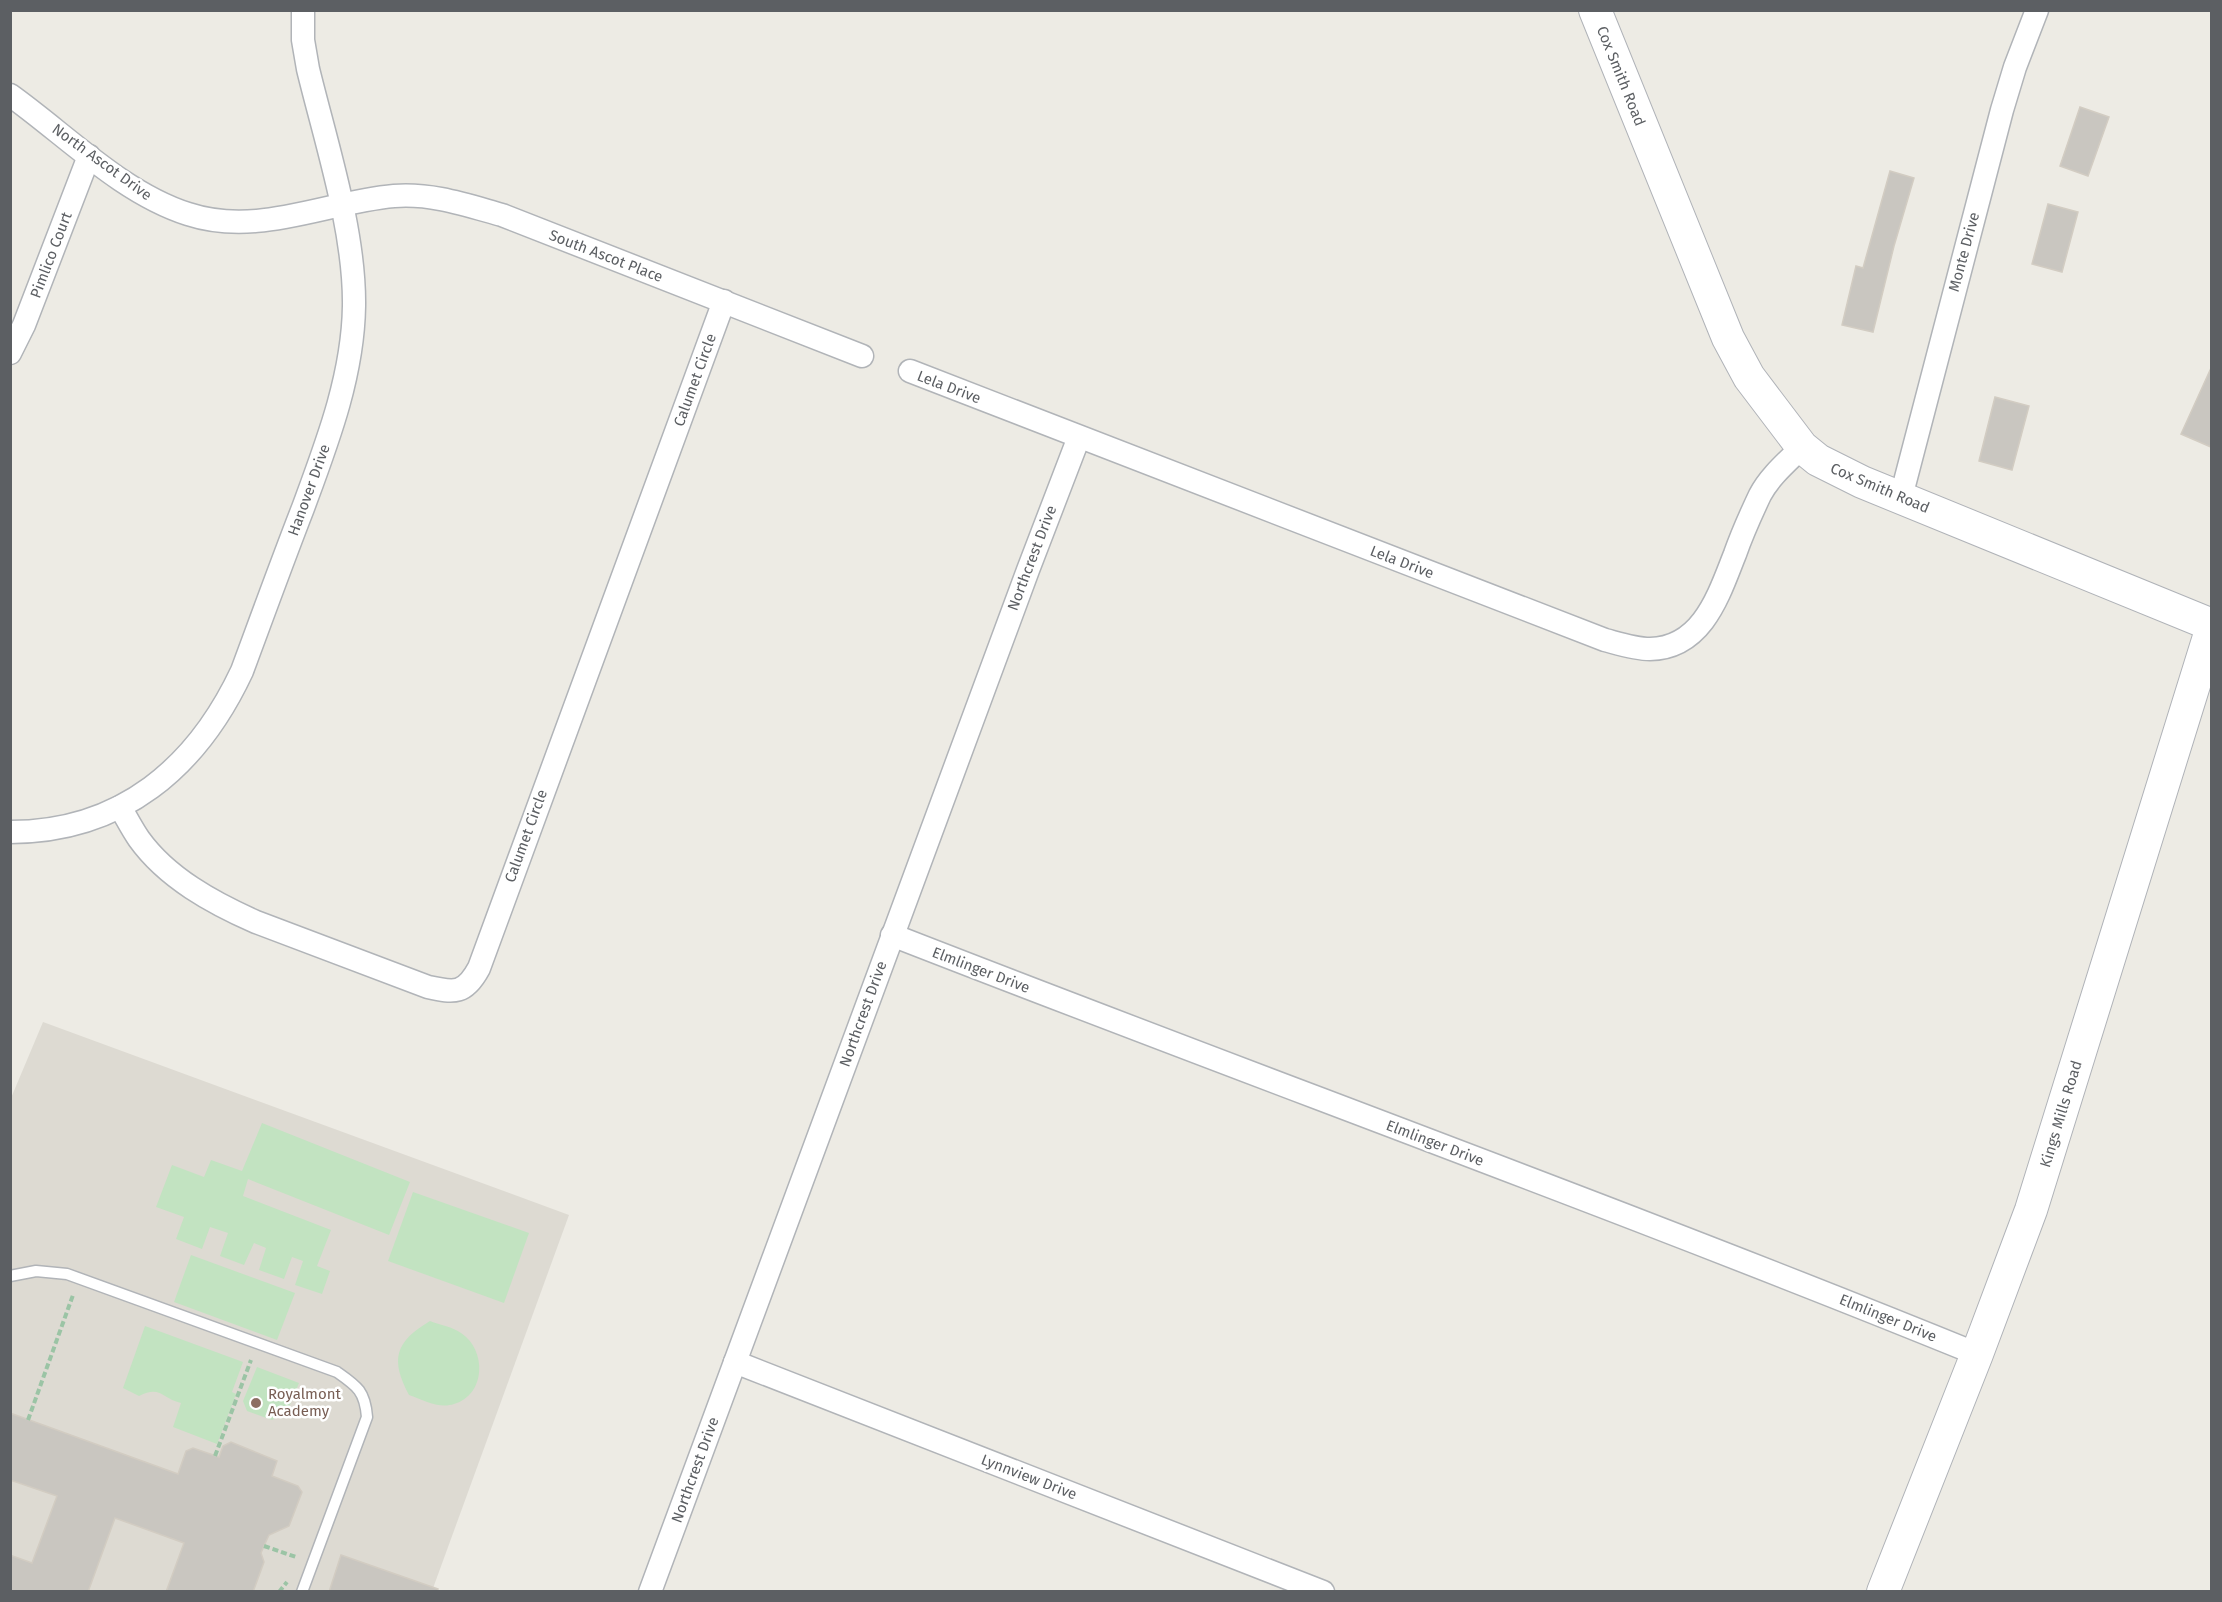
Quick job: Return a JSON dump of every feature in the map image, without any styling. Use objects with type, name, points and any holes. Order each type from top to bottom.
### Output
[{"type":"street","name":"Hanover Drive","points":[[10,832],[50,829],[80,822],[120,807],[149,790],[184,760],[213,725],[242,671],[311,485],[336,413],[350,353],[354,292],[350,247],[308,69],[303,40],[303,10]]},
{"type":"street","name":"Cox Smith Road","points":[[1595,10],[1728,338],[1749,377],[1802,447],[1818,460],[1837,470],[2211,626]]},
{"type":"street","name":"Monte Drive","points":[[1901,497],[2002,110],[2015,67],[2037,10]]},
{"type":"street","name":"North Ascot Drive","points":[[10,95],[134,188],[188,215],[217,221],[248,223],[278,220],[341,205]]},
{"type":"street","name":"Pimlico Court","points":[[10,353],[24,326],[89,156]]},
{"type":"street","name":"South Ascot Place","points":[[341,205],[412,195],[442,198],[502,215],[862,356]]},
{"type":"street","name":"Calumet Circle","points":[[120,807],[139,839],[156,859],[189,887],[228,910],[428,987],[450,992],[462,988],[472,980],[479,968],[724,301]]},
{"type":"street","name":"Lela Drive","points":[[909,371],[1605,640],[1635,648],[1652,649],[1682,640],[1695,631],[1706,618],[1761,493],[1779,470],[1802,447]]},
{"type":"street","name":"Northcrest Drive","points":[[650,1592],[892,935],[1079,437]]},
{"type":"street","name":"Kings Mills Road","points":[[1882,1592],[1977,1354],[2031,1210],[2211,626]]},
{"type":"street","name":"Elmlinger Drive","points":[[892,935],[1834,1296],[1977,1354]]},
{"type":"street","name":"Lynnview Drive","points":[[735,1362],[1323,1592]]},
{"type":"lane","points":[[10,1276],[36,1272],[67,1274],[337,1372],[352,1383],[365,1399],[367,1417],[302,1592]]},
{"type":"path","points":[[28,1420],[73,1295]]},
{"type":"path","points":[[215,1456],[251,1360]]},
{"type":"path","points":[[264,1546],[296,1557]]},
{"type":"path","points":[[279,1592],[287,1582]]},
{"type":"shaded area","name":"Royalmont Academy","points":[[43,1022],[569,1215],[432,1591],[11,1592],[11,1098]]},
{"type":"green space","points":[[262,1123],[410,1182],[389,1235],[248,1179],[243,1196],[331,1230],[317,1266],[330,1271],[322,1294],[295,1285],[303,1261],[292,1257],[284,1279],[259,1270],[266,1248],[254,1243],[244,1265],[220,1256],[228,1233],[210,1227],[202,1249],[176,1239],[184,1217],[156,1207],[172,1165],[204,1177],[211,1160],[242,1171]]},
{"type":"green space","points":[[413,1192],[529,1233],[504,1303],[388,1261]]},
{"type":"green space","points":[[191,1255],[295,1293],[277,1340],[174,1302]]},
{"type":"green space","points":[[430,1321],[461,1333],[475,1350],[479,1361],[477,1382],[472,1392],[465,1399],[454,1404],[437,1405],[409,1395],[399,1371],[399,1352],[403,1344],[409,1336]]},
{"type":"green space","points":[[145,1326],[243,1362],[232,1392],[236,1394],[217,1444],[173,1427],[181,1403],[157,1392],[139,1396],[123,1388]]},
{"type":"green space","points":[[257,1367],[299,1383],[287,1412],[272,1420],[247,1411],[243,1401]]},
{"type":"building","points":[[2080,107],[2109,117],[2088,176],[2060,166]]},
{"type":"building","points":[[1890,171],[1914,178],[1894,246],[1873,332],[1842,325],[1856,266],[1863,268]]},
{"type":"building","points":[[2048,204],[2078,212],[2062,272],[2032,264]]},
{"type":"building","points":[[2211,368],[2211,447],[2181,434]]},
{"type":"building","points":[[1995,397],[2029,406],[2012,470],[1979,461]]},
{"type":"building","name":"Royalmont Academy","points":[[10,1413],[178,1474],[186,1451],[193,1448],[219,1457],[223,1446],[231,1442],[277,1461],[272,1476],[298,1486],[302,1492],[289,1526],[269,1535],[261,1553],[264,1562],[253,1592],[166,1592],[184,1543],[115,1518],[88,1592],[10,1592],[10,1555],[32,1563],[57,1496],[10,1480]]},
{"type":"building","points":[[341,1555],[438,1589],[437,1592],[329,1592]]},
{"type":"place","name":"Royalmont Academy","points":[[256,1403]]}]
